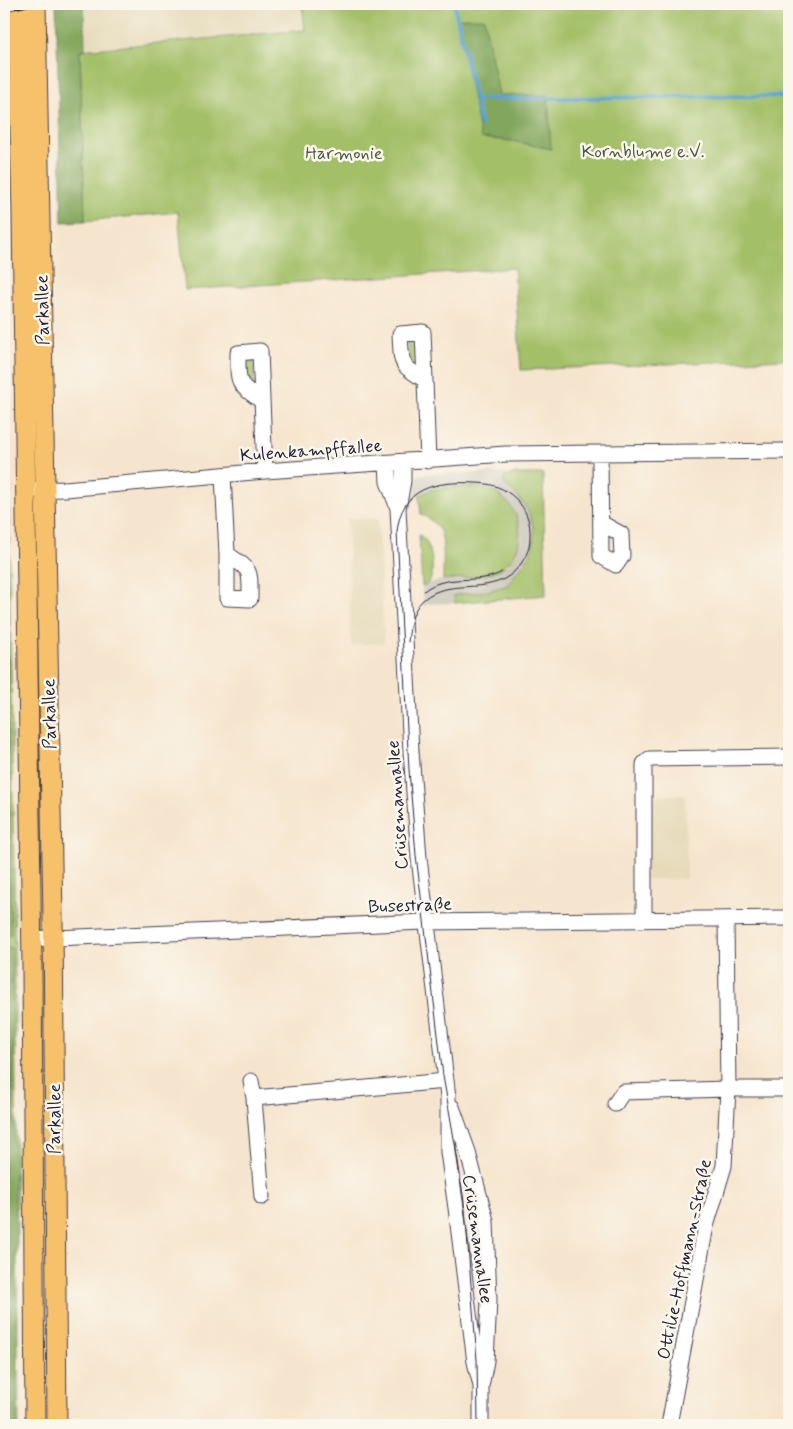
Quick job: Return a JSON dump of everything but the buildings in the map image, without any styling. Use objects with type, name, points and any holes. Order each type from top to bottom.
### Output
[{"type":"main road","name":"Parkallee","points":[[17,4],[22,215],[32,939],[35,1425]]},
{"type":"main road","name":"Parkallee","points":[[36,4],[53,938],[57,1425]]},
{"type":"street","points":[[425,380],[428,461]]},
{"type":"street","points":[[262,401],[265,471]]},
{"type":"street","name":"Kulenkampffallee","points":[[25,490],[46,490],[265,471],[506,454],[789,452]]},
{"type":"street","points":[[600,454],[601,523]]},
{"type":"street","name":"Crüsemannallee","points":[[403,462],[404,481],[398,509],[419,858],[448,1096],[448,1152],[475,1362],[481,1386]]},
{"type":"street","name":"Crüsemannallee","points":[[387,463],[388,482],[398,509]]},
{"type":"street","points":[[223,475],[227,554]]},
{"type":"street","points":[[644,919],[644,764],[649,759],[789,757]]},
{"type":"street","name":"Busestraße","points":[[32,939],[427,922],[789,918]]},
{"type":"street","name":"Ottilie-Hoffmann-Straße","points":[[669,1425],[706,1226],[724,1166],[728,1088],[726,919]]},
{"type":"street","points":[[251,1081],[262,1197]]},
{"type":"street","points":[[254,1098],[446,1081]]},
{"type":"street","points":[[615,1104],[623,1092],[728,1088],[789,1089]]},
{"type":"street","name":"Crüsemannallee","points":[[448,1096],[467,1149],[486,1220],[489,1300],[486,1360],[481,1386],[481,1425]]},
{"type":"shaded area","points":[[84,4],[302,4],[306,30],[85,50]]},
{"type":"shaded area","points":[[421,474],[515,474],[504,478],[505,485],[519,497],[528,509],[532,520],[533,544],[528,558],[508,585],[488,591],[454,595],[455,603],[427,604],[424,607],[422,586],[443,580],[495,573],[509,564],[517,552],[521,535],[431,490],[416,497],[415,481]]},
{"type":"shaded area","points":[[347,518],[378,518],[384,643],[351,645]]},
{"type":"shaded area","points":[[685,795],[687,879],[646,879],[644,796]]},
{"type":"green space","points":[[56,4],[84,4],[85,50],[80,50],[85,221],[62,222]]},
{"type":"green space","points":[[302,4],[789,4],[789,359],[521,370],[514,268],[185,290],[178,212],[85,221],[80,50],[305,30]]},
{"type":"green space","points":[[456,18],[484,18],[499,95],[548,95],[551,149],[511,141],[481,138]]},
{"type":"green space","points":[[4,189],[14,878],[19,1425],[4,1425]]},
{"type":"green space","points":[[4,332],[11,935],[4,934]]},
{"type":"green space","points":[[416,336],[419,370],[408,361],[407,338]]},
{"type":"green space","points":[[253,357],[255,389],[243,377],[244,358]]},
{"type":"green space","points":[[515,474],[543,474],[546,595],[455,603],[454,595],[488,591],[508,585],[527,560],[532,550],[534,529],[527,509],[521,500],[505,485],[504,478]]},
{"type":"green space","points":[[453,487],[485,489],[495,493],[513,510],[520,532],[519,544],[515,554],[507,564],[497,571],[478,576],[443,580],[441,533],[435,524],[421,514],[419,496],[431,490]]},
{"type":"green space","points":[[419,535],[427,543],[432,557],[431,578],[429,582],[422,586]]},
{"type":"green space","points":[[4,947],[12,948],[17,1425],[4,1425],[4,1110],[10,1091],[4,1057]]},
{"type":"water","points":[[4,1057],[10,1091],[4,1110]]},
{"type":"waterway","points":[[454,4],[481,126]]},
{"type":"waterway","points":[[476,99],[789,96]]},
{"type":"tram line","points":[[408,642],[410,625],[416,609],[423,600],[434,593],[446,589],[498,582],[510,576],[520,565],[529,545],[529,521],[520,503],[512,495],[487,484],[447,483],[434,486],[413,496],[405,505],[397,532],[409,770],[416,855],[443,1076],[465,1209],[477,1360],[478,1425]]},
{"type":"tram line","points":[[424,591],[442,582],[483,578],[502,572]]},
{"type":"railway","points":[[4,9],[26,4]]},
{"type":"park label","name":"Kornblume e.V.","points":[[643,151]]},
{"type":"park label","name":"Harmonie","points":[[344,153]]}]
